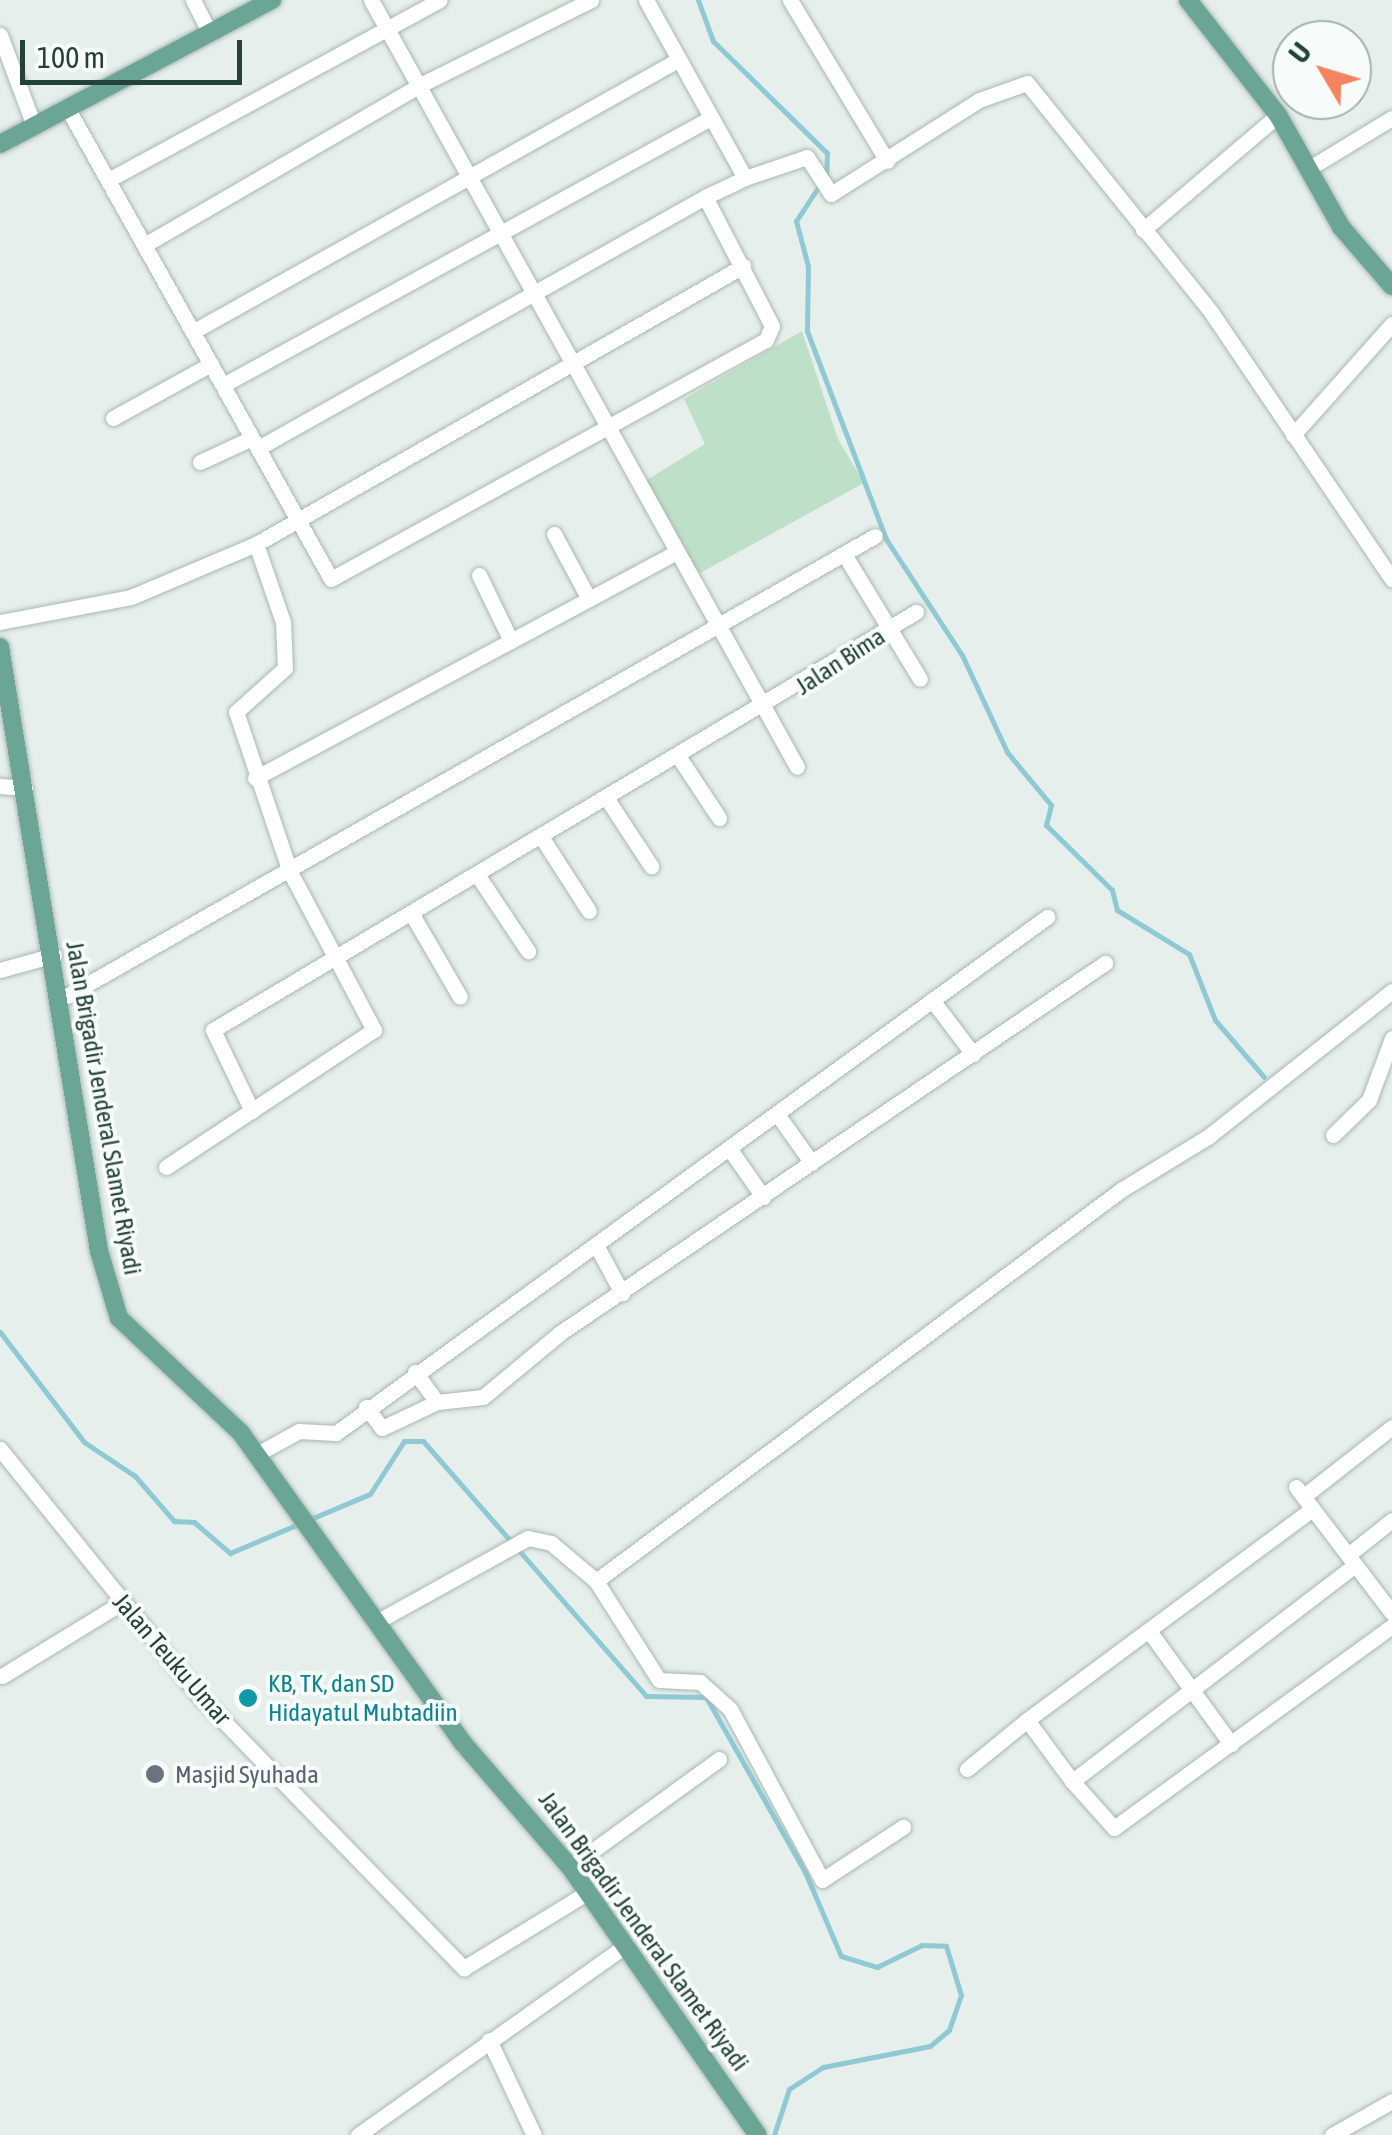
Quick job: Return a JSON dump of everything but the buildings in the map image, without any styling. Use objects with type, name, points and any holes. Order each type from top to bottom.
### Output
[{"type":"main road","points":[[0,144],[272,0]]},
{"type":"main road","points":[[1188,0],[1272,107]]},
{"type":"main road","points":[[1281,120],[1341,228],[1392,286]]},
{"type":"main road","name":"Jalan Brigadir Jenderal Slamet Riyadi","points":[[0,652],[63,998],[100,1252],[119,1318],[257,1454],[308,1532],[378,1621],[462,1742],[570,1867],[758,2135]]},
{"type":"street","points":[[193,0],[210,33]]},
{"type":"street","points":[[371,0],[608,424],[674,553],[797,766]]},
{"type":"street","points":[[110,179],[440,0]]},
{"type":"street","points":[[146,244],[420,85],[591,0]]},
{"type":"street","points":[[646,0],[707,120],[745,178]]},
{"type":"street","points":[[790,0],[887,160]]},
{"type":"street","points":[[0,36],[34,126]]},
{"type":"street","points":[[194,331],[469,172],[678,60]]},
{"type":"street","points":[[200,462],[255,443],[745,178],[807,157],[825,185],[887,160],[979,100],[1027,82],[1143,230],[1389,567]]},
{"type":"street","points":[[68,111],[110,179],[326,576],[336,579],[770,335],[742,266],[705,198]]},
{"type":"street","points":[[1308,169],[1392,118]]},
{"type":"street","points":[[223,385],[707,120]]},
{"type":"street","points":[[1143,230],[1272,120]]},
{"type":"street","points":[[0,622],[131,597],[256,544],[295,516],[575,365],[742,266]]},
{"type":"street","points":[[1293,435],[1392,324]]},
{"type":"street","points":[[113,418],[211,364]]},
{"type":"street","points":[[554,534],[589,599]]},
{"type":"street","points":[[63,998],[875,536]]},
{"type":"street","points":[[166,1167],[374,1030],[290,872],[255,778],[238,704],[286,661],[284,622],[256,544]]},
{"type":"street","points":[[255,778],[674,553]]},
{"type":"street","points":[[844,554],[920,680]]},
{"type":"street","points":[[479,576],[511,641]]},
{"type":"street","name":"Jalan Bima","points":[[252,1111],[211,1034],[609,802],[916,612]]},
{"type":"street","points":[[680,759],[719,818]]},
{"type":"street","points":[[0,786],[25,788]]},
{"type":"street","points":[[609,802],[651,866]]},
{"type":"street","points":[[544,840],[589,911]]},
{"type":"street","points":[[480,879],[528,951]]},
{"type":"street","points":[[257,1454],[299,1431],[336,1433],[1047,916]]},
{"type":"street","points":[[414,918],[460,997]]},
{"type":"street","points":[[0,970],[54,954]]},
{"type":"street","points":[[366,1408],[382,1428],[437,1402],[483,1398],[622,1293],[1105,963]]},
{"type":"street","points":[[596,1580],[1120,1190],[1194,1147],[1392,991]]},
{"type":"street","points":[[932,1000],[973,1054]]},
{"type":"street","points":[[1333,1135],[1370,1100],[1392,1038]]},
{"type":"street","points":[[777,1114],[812,1163]]},
{"type":"street","points":[[729,1148],[763,1197]]},
{"type":"street","points":[[596,1245],[622,1293]]},
{"type":"street","points":[[415,1372],[437,1402]]},
{"type":"street","points":[[967,1769],[1026,1720],[1149,1630],[1392,1428]]},
{"type":"street","name":"Jalan Teuku Umar","points":[[0,1448],[202,1699],[464,1968],[588,1892]]},
{"type":"street","points":[[1304,1498],[1392,1613]]},
{"type":"street","points":[[1072,1780],[1352,1560],[1392,1520]]},
{"type":"street","points":[[378,1621],[503,1548],[528,1538],[551,1543],[596,1580],[659,1680],[711,1686],[730,1709],[822,1880],[903,1826]]},
{"type":"street","points":[[2,1676],[121,1603]]},
{"type":"street","points":[[1026,1720],[1111,1829],[1392,1626]]},
{"type":"street","points":[[1149,1630],[1231,1744]]},
{"type":"street","points":[[570,1867],[718,1760]]},
{"type":"street","points":[[358,2135],[626,1944]]},
{"type":"street","points":[[489,2040],[534,2135]]},
{"type":"street","points":[[1332,2135],[1392,2101]]},
{"type":"green space","points":[[802,331],[838,439],[864,483],[693,577],[645,481],[705,444],[684,399]]},
{"type":"waterway","points":[[698,0],[713,41],[827,153],[826,177]]},
{"type":"waterway","points":[[819,186],[796,221],[808,266],[807,331],[886,539],[962,655],[1007,752],[1051,805],[1046,825],[1112,890],[1117,910],[1189,954],[1215,1020],[1264,1077]]},
{"type":"waterway","points":[[0,1332],[84,1442],[135,1476],[174,1521],[194,1522],[230,1553],[370,1494],[404,1441],[423,1441],[646,1696],[706,1697],[805,1872],[841,1956],[877,1967],[922,1945],[946,1946],[961,1995],[949,2030],[930,2046],[823,2067],[789,2089],[774,2135]]},
{"type":"place","name":"KB, TK, dan SD Hidayatul Mubtadiin","points":[[248,1698]]},
{"type":"place","name":"Masjid Syuhada","points":[[155,1774]]}]
